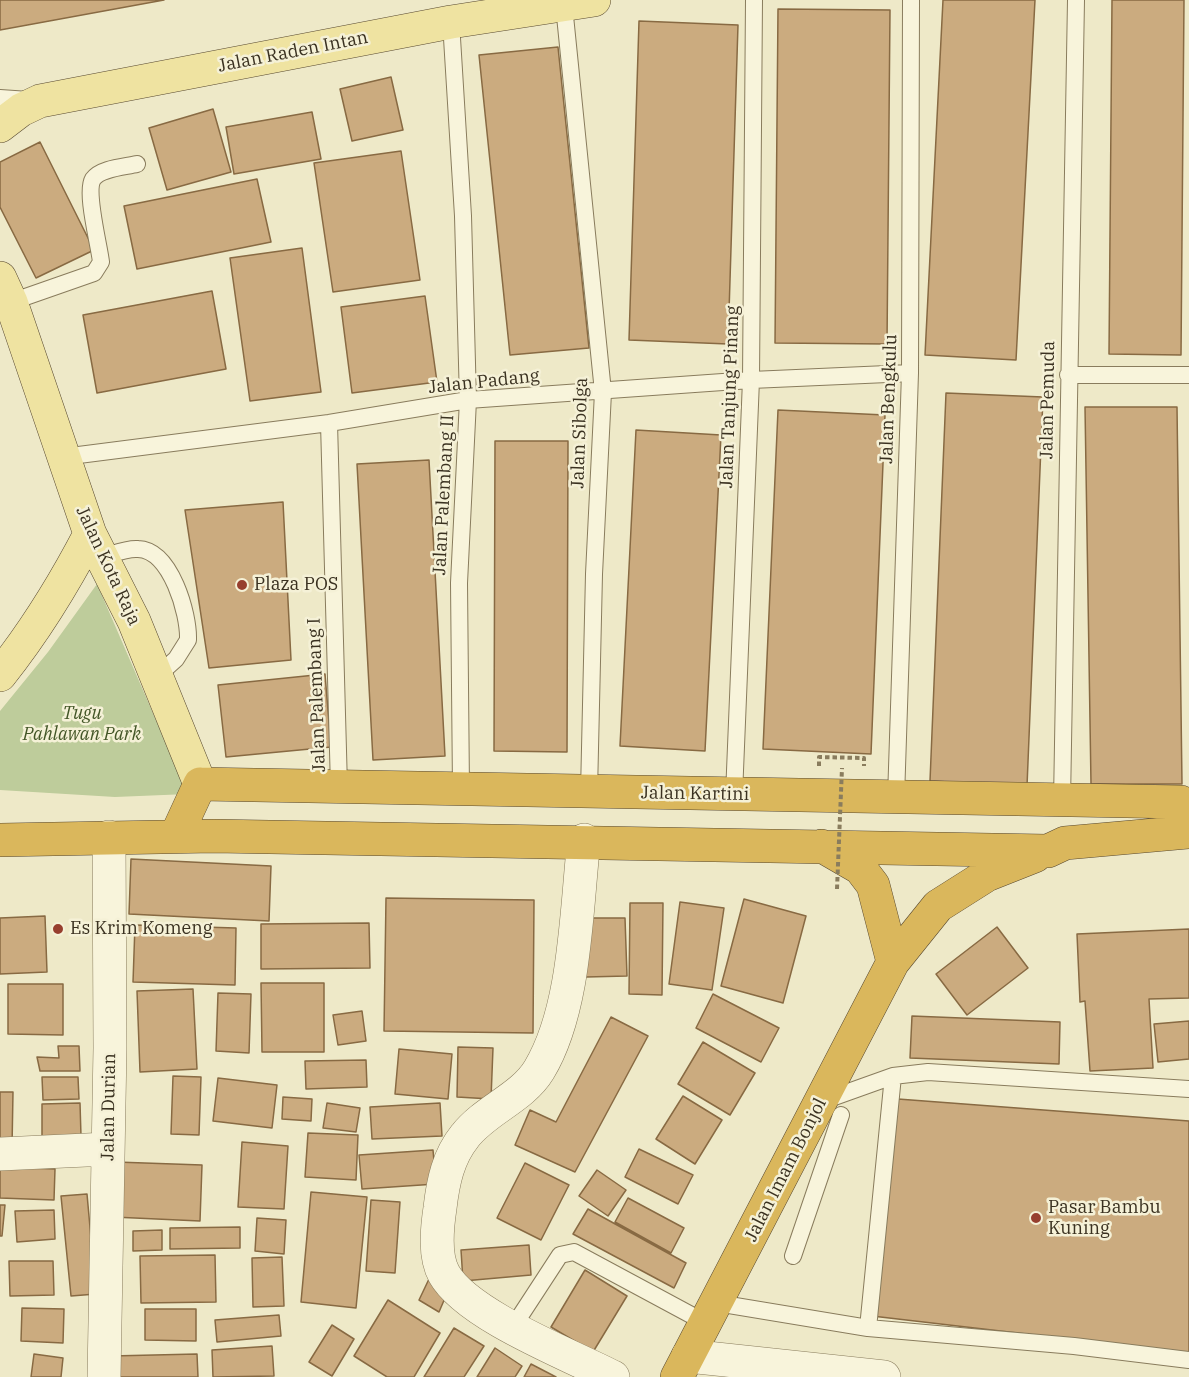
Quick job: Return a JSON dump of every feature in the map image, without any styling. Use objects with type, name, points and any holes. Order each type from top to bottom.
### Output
[{"type":"highway","name":"Jalan Kartini","points":[[200,784],[1181,802],[1189,807]]},
{"type":"highway","points":[[200,784],[214,836]]},
{"type":"highway","points":[[176,836],[200,784]]},
{"type":"highway","points":[[0,840],[214,836],[584,840],[1048,851],[1065,843],[1189,832]]},
{"type":"highway","points":[[820,845],[860,868],[873,885],[893,962]]},
{"type":"highway","name":"Jalan Imam Bonjol","points":[[687,1370],[712,1313],[780,1182],[831,1108],[893,962],[938,906],[987,875],[1048,851]]},
{"type":"main road","name":"Jalan Raden Intan","points":[[0,126],[21,110],[40,101],[450,22],[579,3]]},
{"type":"main road","name":"Jalan Kota Raja","points":[[6,290],[63,457],[96,545],[134,621],[200,784]]},
{"type":"main road","points":[[0,675],[29,639],[71,571],[96,545]]},
{"type":"street","name":"Jalan Durian","points":[[104,1377],[108,1149],[109,837]]},
{"type":"street","points":[[584,840],[566,999],[555,1037],[538,1072],[514,1094],[481,1117],[464,1137],[444,1178],[438,1218],[438,1255],[444,1274],[463,1298],[613,1377]]},
{"type":"street","points":[[0,1155],[108,1149]]},
{"type":"street","points":[[687,1370],[884,1377]]},
{"type":"lane","name":"Jalan Tanjung Pinang","points":[[734,795],[751,380],[754,0]]},
{"type":"lane","name":"Jalan Bengkulu","points":[[896,798],[910,373],[911,0]]},
{"type":"lane","name":"Jalan Pemuda","points":[[1062,801],[1076,0]]},
{"type":"lane","name":"Jalan Sibolga","points":[[579,3],[603,392],[594,574],[589,792]]},
{"type":"lane","name":"Jalan Palembang II","points":[[450,22],[463,216],[468,400],[459,583],[460,789]]},
{"type":"lane","points":[[0,98],[40,101]]},
{"type":"lane","points":[[6,290],[94,273],[101,262],[89,190],[94,178],[103,172],[137,164]]},
{"type":"lane","name":"Jalan Padang","points":[[63,457],[329,423],[468,400],[751,380],[910,373]]},
{"type":"lane","points":[[1068,375],[1189,375]]},
{"type":"lane","name":"Jalan Palembang I","points":[[329,423],[339,787]]},
{"type":"lane","points":[[96,545],[138,548],[147,551],[164,565],[181,599],[188,640],[176,659],[156,676]]},
{"type":"lane","points":[[793,1256],[814,1189],[831,1108],[893,1076],[928,1072],[1189,1089]]},
{"type":"lane","points":[[868,1328],[893,1076]]},
{"type":"lane","points":[[780,1182],[814,1189]]},
{"type":"lane","points":[[513,1326],[560,1255],[574,1252],[712,1313],[1074,1346],[1189,1360]]},
{"type":"path","points":[[819,757],[864,758],[864,768],[842,768],[837,889]]},
{"type":"green space","name":"Tugu Pahlawan Park","points":[[97,584],[188,794],[115,797],[0,790],[0,711],[48,652]]},
{"type":"building","points":[[0,0],[164,0],[0,30]]},
{"type":"building","points":[[943,0],[1035,0],[1016,360],[925,355]]},
{"type":"building","points":[[1112,0],[1184,0],[1181,355],[1109,354]]},
{"type":"building","points":[[778,9],[890,10],[887,344],[775,343]]},
{"type":"building","points":[[639,21],[738,25],[728,344],[629,340]]},
{"type":"building","points":[[558,47],[589,348],[510,355],[479,55]]},
{"type":"building","points":[[391,77],[403,130],[352,141],[340,89]]},
{"type":"building","points":[[213,109],[231,172],[167,190],[149,128]]},
{"type":"building","points":[[312,112],[321,159],[234,174],[226,127]]},
{"type":"building","points":[[40,142],[94,250],[36,278],[0,207],[0,162]]},
{"type":"building","points":[[401,151],[420,280],[333,292],[314,163]]},
{"type":"building","points":[[257,179],[271,242],[137,269],[124,206]]},
{"type":"building","points":[[302,248],[321,392],[250,401],[230,258]]},
{"type":"building","points":[[212,291],[226,369],[97,393],[83,315]]},
{"type":"building","points":[[425,296],[437,382],[352,393],[341,307]]},
{"type":"building","points":[[946,393],[1043,397],[1027,786],[930,781]]},
{"type":"building","points":[[1085,407],[1177,407],[1182,784],[1091,784]]},
{"type":"building","points":[[778,410],[885,415],[871,754],[763,749]]},
{"type":"building","points":[[636,430],[721,435],[705,751],[620,746]]},
{"type":"building","points":[[495,441],[568,441],[567,752],[494,751]]},
{"type":"building","points":[[429,460],[445,756],[373,760],[357,464]]},
{"type":"building","name":"Plaza POS","points":[[283,502],[291,660],[209,668],[185,510]]},
{"type":"building","points":[[325,674],[331,747],[226,757],[218,685]]},
{"type":"building","points":[[131,859],[271,866],[269,921],[129,914]]},
{"type":"building","points":[[386,898],[534,900],[533,1033],[384,1031]]},
{"type":"building","points":[[744,899],[806,916],[783,1003],[721,986]]},
{"type":"building","points":[[680,902],[724,908],[712,990],[669,984]]},
{"type":"building","points":[[630,903],[663,903],[662,995],[629,994]]},
{"type":"building","points":[[45,916],[47,972],[0,974],[0,918]]},
{"type":"building","points":[[585,918],[625,918],[627,976],[586,977]]},
{"type":"building","points":[[369,923],[370,968],[261,969],[261,924]]},
{"type":"building","points":[[135,925],[236,928],[235,985],[133,982]]},
{"type":"building","points":[[997,927],[1028,968],[967,1015],[936,974]]},
{"type":"building","points":[[1189,929],[1189,998],[1149,999],[1153,1068],[1090,1071],[1085,1001],[1080,1002],[1077,934]]},
{"type":"building","points":[[261,983],[324,983],[324,1052],[262,1052]]},
{"type":"building","points":[[8,984],[63,984],[63,1035],[8,1034]]},
{"type":"building","points":[[193,989],[197,1069],[140,1072],[137,991]]},
{"type":"building","points":[[218,993],[251,994],[249,1053],[216,1051]]},
{"type":"building","points":[[713,994],[779,1028],[761,1062],[696,1028]]},
{"type":"building","points":[[362,1011],[366,1041],[338,1045],[333,1015]]},
{"type":"building","points":[[912,1016],[1060,1022],[1059,1064],[910,1058]]},
{"type":"building","points":[[611,1017],[648,1036],[575,1172],[515,1145],[530,1110],[556,1122]]},
{"type":"building","points":[[1189,1021],[1189,1059],[1158,1062],[1154,1024]]},
{"type":"building","points":[[703,1042],[755,1073],[730,1115],[678,1084]]},
{"type":"building","points":[[58,1046],[79,1046],[80,1071],[40,1071],[37,1057],[59,1058]]},
{"type":"building","points":[[458,1047],[493,1048],[491,1099],[457,1097]]},
{"type":"building","points":[[399,1049],[452,1054],[448,1099],[395,1094]]},
{"type":"building","points":[[366,1060],[367,1087],[306,1089],[305,1061]]},
{"type":"building","points":[[173,1076],[201,1077],[199,1135],[171,1134]]},
{"type":"building","points":[[42,1077],[78,1077],[79,1099],[43,1100]]},
{"type":"building","points":[[218,1078],[277,1085],[272,1128],[213,1121]]},
{"type":"building","points":[[0,1092],[13,1092],[12,1148],[0,1148]]},
{"type":"building","points":[[683,1096],[722,1120],[695,1164],[656,1139]]},
{"type":"building","points":[[283,1097],[312,1099],[311,1121],[282,1119]]},
{"type":"building","name":"Pasar Bambu Kuning","points":[[898,1099],[1189,1121],[1189,1353],[872,1316]]},
{"type":"building","points":[[80,1103],[81,1136],[42,1136],[42,1104]]},
{"type":"building","points":[[327,1103],[360,1108],[356,1132],[323,1128]]},
{"type":"building","points":[[440,1103],[442,1136],[372,1139],[370,1107]]},
{"type":"building","points":[[308,1133],[358,1135],[356,1180],[305,1177]]},
{"type":"building","points":[[242,1142],[288,1146],[284,1209],[238,1207]]},
{"type":"building","points":[[639,1149],[693,1175],[678,1204],[625,1177]]},
{"type":"building","points":[[433,1150],[436,1184],[362,1189],[359,1155]]},
{"type":"building","points":[[116,1162],[202,1165],[200,1221],[113,1217]]},
{"type":"building","points":[[525,1163],[569,1185],[541,1240],[497,1218]]},
{"type":"building","points":[[0,1167],[55,1169],[54,1200],[0,1198]]},
{"type":"building","points":[[597,1170],[626,1190],[608,1216],[579,1196]]},
{"type":"building","points":[[311,1192],[367,1197],[356,1308],[301,1302]]},
{"type":"building","points":[[87,1194],[96,1294],[71,1296],[61,1196]]},
{"type":"building","points":[[628,1198],[684,1228],[671,1253],[615,1222]]},
{"type":"building","points":[[371,1200],[400,1202],[395,1273],[366,1271]]},
{"type":"building","points":[[0,1205],[5,1205],[2,1236],[0,1236]]},
{"type":"building","points":[[588,1209],[686,1263],[674,1288],[573,1234]]},
{"type":"building","points":[[54,1210],[55,1239],[17,1242],[15,1211]]},
{"type":"building","points":[[257,1218],[286,1220],[284,1254],[255,1251]]},
{"type":"building","points":[[240,1227],[240,1248],[170,1249],[170,1228]]},
{"type":"building","points":[[162,1230],[162,1250],[133,1251],[133,1231]]},
{"type":"building","points":[[529,1245],[531,1275],[463,1281],[461,1250]]},
{"type":"building","points":[[215,1255],[216,1302],[141,1303],[140,1256]]},
{"type":"building","points":[[282,1257],[284,1306],[253,1307],[252,1258]]},
{"type":"building","points":[[9,1261],[53,1261],[54,1295],[10,1296]]},
{"type":"building","points":[[585,1270],[627,1296],[593,1352],[551,1327]]},
{"type":"building","points":[[429,1279],[448,1291],[439,1312],[419,1300]]},
{"type":"building","points":[[388,1300],[440,1333],[414,1377],[387,1377],[354,1356]]},
{"type":"building","points":[[22,1308],[64,1309],[63,1343],[21,1341]]},
{"type":"building","points":[[145,1309],[196,1309],[196,1341],[145,1340]]},
{"type":"building","points":[[279,1315],[281,1336],[217,1342],[215,1320]]},
{"type":"building","points":[[332,1325],[354,1339],[332,1376],[309,1362]]},
{"type":"building","points":[[454,1328],[484,1346],[464,1377],[424,1377]]},
{"type":"building","points":[[272,1346],[274,1376],[213,1377],[212,1350]]},
{"type":"building","points":[[495,1348],[522,1366],[515,1377],[477,1377]]},
{"type":"building","points":[[34,1354],[63,1358],[61,1377],[31,1377]]},
{"type":"building","points":[[197,1354],[198,1377],[111,1377],[111,1356]]},
{"type":"building","points":[[531,1364],[556,1377],[524,1377]]},
{"type":"place","name":"Plaza POS","points":[[242,585]]},
{"type":"place","name":"Es Krim Komeng","points":[[58,929]]},
{"type":"place","name":"Pasar Bambu Kuning","points":[[1036,1218]]}]
